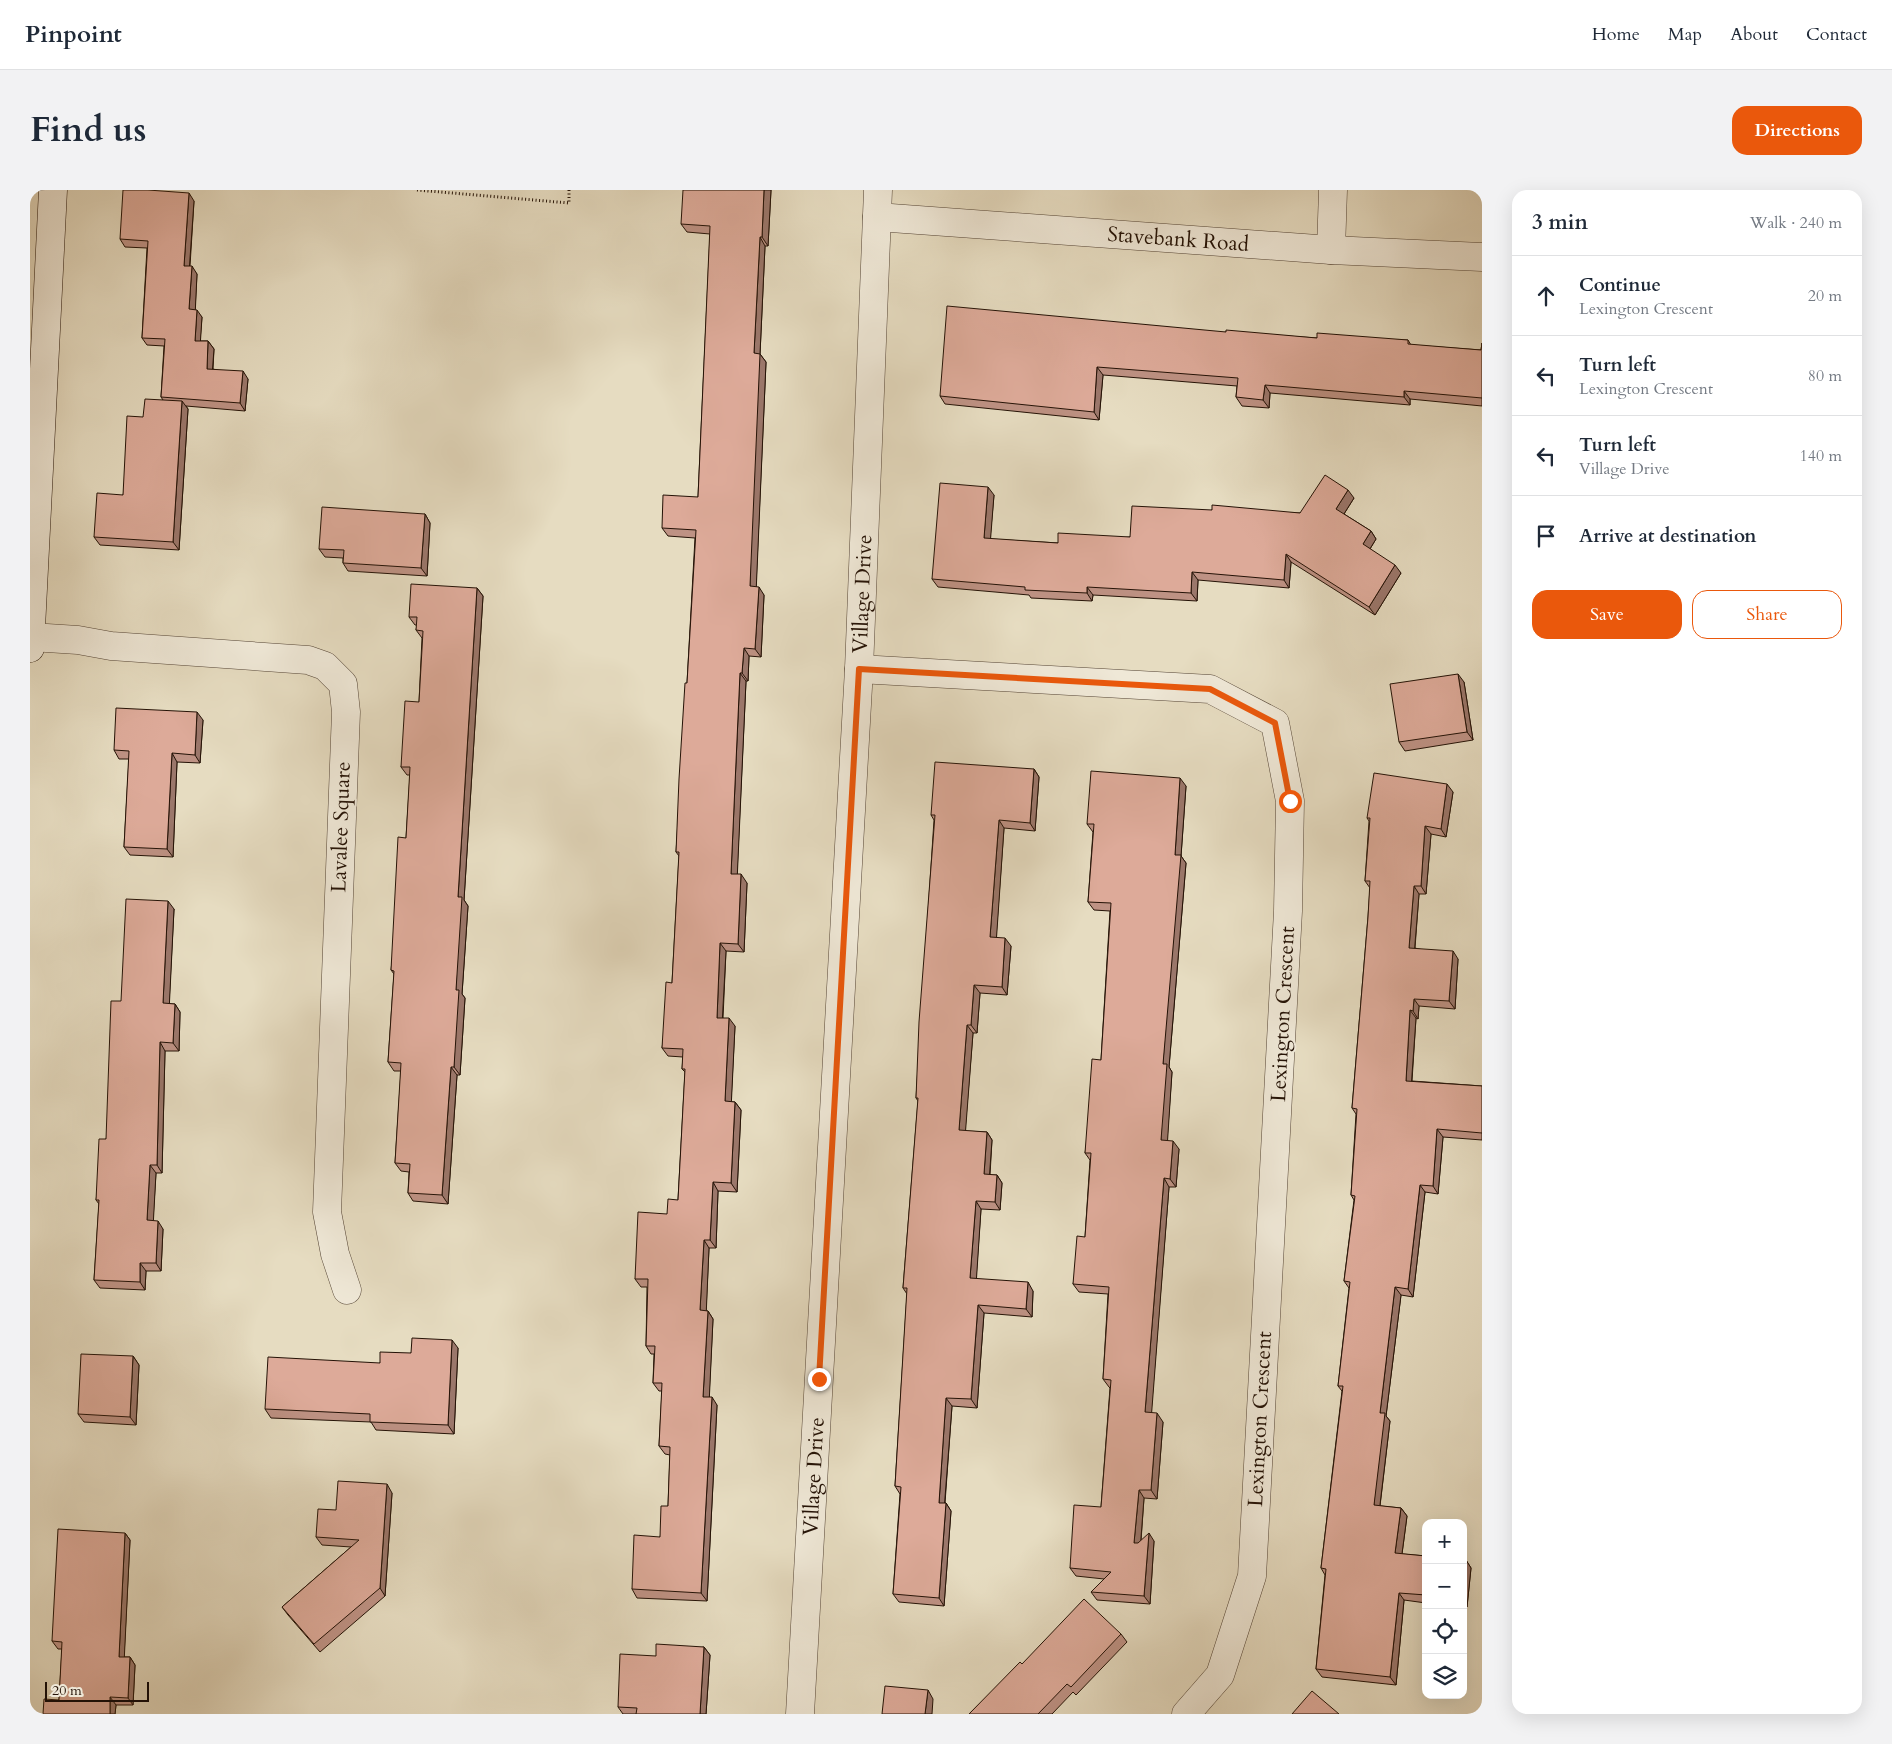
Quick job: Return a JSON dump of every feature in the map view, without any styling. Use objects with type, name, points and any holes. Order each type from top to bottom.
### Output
[{"type":"street","points":[[30,648],[53,190]]},
{"type":"street","name":"Village Drive","points":[[800,1714],[859,669],[878,190]]},
{"type":"street","points":[[1331,250],[1333,190]]},
{"type":"street","name":"Stavebank Road","points":[[877,217],[1331,250],[1482,257]]},
{"type":"street","name":"Lavalee Square","points":[[30,637],[78,640],[111,646],[308,660],[325,666],[343,684],[346,712],[327,1212],[335,1254],[347,1290]]},
{"type":"street","name":"Lexington Crescent","points":[[859,669],[1210,689],[1275,723],[1290,801],[1288,911],[1252,1576],[1220,1675],[1186,1714]]},
{"type":"path","points":[[417,190],[568,203],[569,190]]},
{"type":"building","points":[[123,190],[189,193],[184,266],[192,266],[189,309],[197,310],[195,341],[208,341],[207,369],[243,371],[240,403],[161,397],[165,339],[142,338],[148,241],[120,239]]},
{"type":"building","points":[[683,190],[764,190],[754,353],[760,354],[750,586],[759,587],[755,649],[744,648],[742,673],[740,673],[731,874],[741,874],[738,944],[720,943],[717,1018],[729,1018],[725,1101],[735,1102],[731,1183],[713,1182],[710,1240],[704,1240],[700,1310],[708,1311],[703,1397],[712,1397],[701,1593],[632,1589],[634,1535],[660,1537],[661,1506],[668,1506],[670,1447],[659,1446],[662,1383],[653,1383],[655,1346],[646,1346],[648,1279],[635,1279],[638,1212],[667,1214],[668,1199],[678,1200],[685,1069],[682,1069],[683,1049],[662,1048],[666,982],[672,983],[679,852],[676,852],[679,779],[696,530],[662,528],[663,495],[698,497],[710,226],[681,224]]},
{"type":"building","points":[[947,306],[1226,332],[1226,330],[1317,338],[1317,333],[1408,340],[1408,344],[1481,350],[1482,343],[1482,398],[1404,391],[1404,397],[1265,385],[1263,400],[1236,397],[1238,378],[1097,367],[1094,412],[940,396]]},
{"type":"building","points":[[145,399],[182,401],[173,542],[94,537],[97,493],[123,495],[127,416],[143,417]]},
{"type":"building","points":[[1325,475],[1348,490],[1336,509],[1371,531],[1363,544],[1395,565],[1369,607],[1286,554],[1284,580],[1192,572],[1191,593],[1087,587],[1087,593],[1025,590],[1025,587],[932,579],[940,483],[988,487],[984,538],[1058,543],[1058,533],[1130,537],[1132,506],[1212,510],[1212,505],[1300,513]]},
{"type":"building","points":[[322,507],[425,514],[421,568],[343,563],[344,550],[319,549]]},
{"type":"building","points":[[411,584],[477,588],[458,897],[462,897],[456,990],[459,990],[454,1067],[451,1067],[442,1195],[408,1193],[410,1164],[395,1163],[401,1063],[388,1062],[394,971],[391,970],[398,837],[406,838],[410,767],[401,767],[405,701],[419,702],[423,631],[416,630],[417,617],[409,617]]},
{"type":"building","points":[[1458,674],[1467,732],[1399,742],[1390,684]]},
{"type":"building","points":[[116,708],[197,712],[195,755],[172,753],[167,849],[124,847],[129,751],[114,750]]},
{"type":"building","points":[[935,762],[1034,769],[1030,823],[999,820],[990,937],[1005,938],[1002,987],[974,985],[971,1025],[967,1025],[959,1130],[987,1132],[984,1174],[997,1175],[995,1202],[976,1201],[970,1278],[1028,1282],[1026,1309],[978,1305],[971,1399],[946,1398],[939,1503],[946,1503],[939,1598],[893,1594],[901,1487],[895,1486],[907,1288],[903,1288],[918,1098],[916,1098],[919,1022],[935,815],[931,815]]},
{"type":"building","points":[[1091,771],[1180,778],[1175,855],[1181,855],[1163,1064],[1167,1064],[1161,1140],[1173,1141],[1170,1179],[1164,1178],[1145,1412],[1157,1413],[1151,1490],[1139,1490],[1134,1543],[1138,1543],[1149,1533],[1144,1596],[1091,1592],[1111,1572],[1070,1568],[1074,1505],[1101,1507],[1111,1380],[1103,1379],[1109,1287],[1073,1284],[1077,1236],[1085,1237],[1091,1153],[1085,1153],[1092,1059],[1101,1060],[1111,903],[1088,902],[1094,824],[1087,824]]},
{"type":"building","points":[[1374,773],[1447,784],[1441,829],[1425,826],[1421,886],[1414,886],[1409,948],[1453,951],[1449,1001],[1414,999],[1413,1011],[1410,1010],[1406,1081],[1482,1086],[1482,1133],[1437,1129],[1433,1186],[1420,1185],[1408,1289],[1395,1287],[1380,1413],[1385,1413],[1374,1505],[1401,1508],[1395,1553],[1422,1556],[1422,1595],[1399,1593],[1390,1677],[1316,1669],[1326,1569],[1321,1568],[1343,1386],[1338,1386],[1350,1282],[1344,1281],[1355,1196],[1351,1195],[1357,1109],[1352,1108],[1370,881],[1365,881],[1370,818],[1367,818]]},
{"type":"building","points":[[126,899],[168,901],[163,1003],[175,1004],[173,1043],[160,1042],[157,1165],[150,1165],[147,1220],[158,1221],[156,1263],[140,1263],[140,1282],[94,1280],[99,1200],[96,1200],[99,1139],[106,1139],[111,1001],[121,1001]]},
{"type":"building","points":[[412,1338],[452,1340],[448,1425],[370,1422],[370,1414],[265,1409],[268,1357],[380,1363],[380,1352],[411,1353]]},
{"type":"building","points":[[81,1354],[133,1356],[130,1417],[78,1414]]},
{"type":"building","points":[[338,1481],[387,1484],[380,1588],[314,1644],[282,1607],[359,1540],[316,1537],[318,1509],[336,1510]]},
{"type":"building","points":[[58,1529],[125,1533],[119,1657],[130,1657],[128,1698],[110,1697],[110,1714],[43,1714],[44,1699],[59,1700],[62,1642],[52,1641]]},
{"type":"building","points":[[1084,1599],[1121,1634],[1071,1687],[1067,1684],[1038,1714],[969,1714],[1020,1662],[1022,1664]]},
{"type":"building","points":[[656,1644],[704,1647],[700,1714],[636,1714],[637,1708],[618,1707],[620,1654],[656,1656]]},
{"type":"building","points":[[885,1686],[928,1690],[925,1714],[882,1714]]},
{"type":"building","points":[[1312,1691],[1339,1714],[1292,1714]]},
{"type":"route","points":[[819,1379],[859,669],[1210,689],[1275,723],[1290,801]]}]
